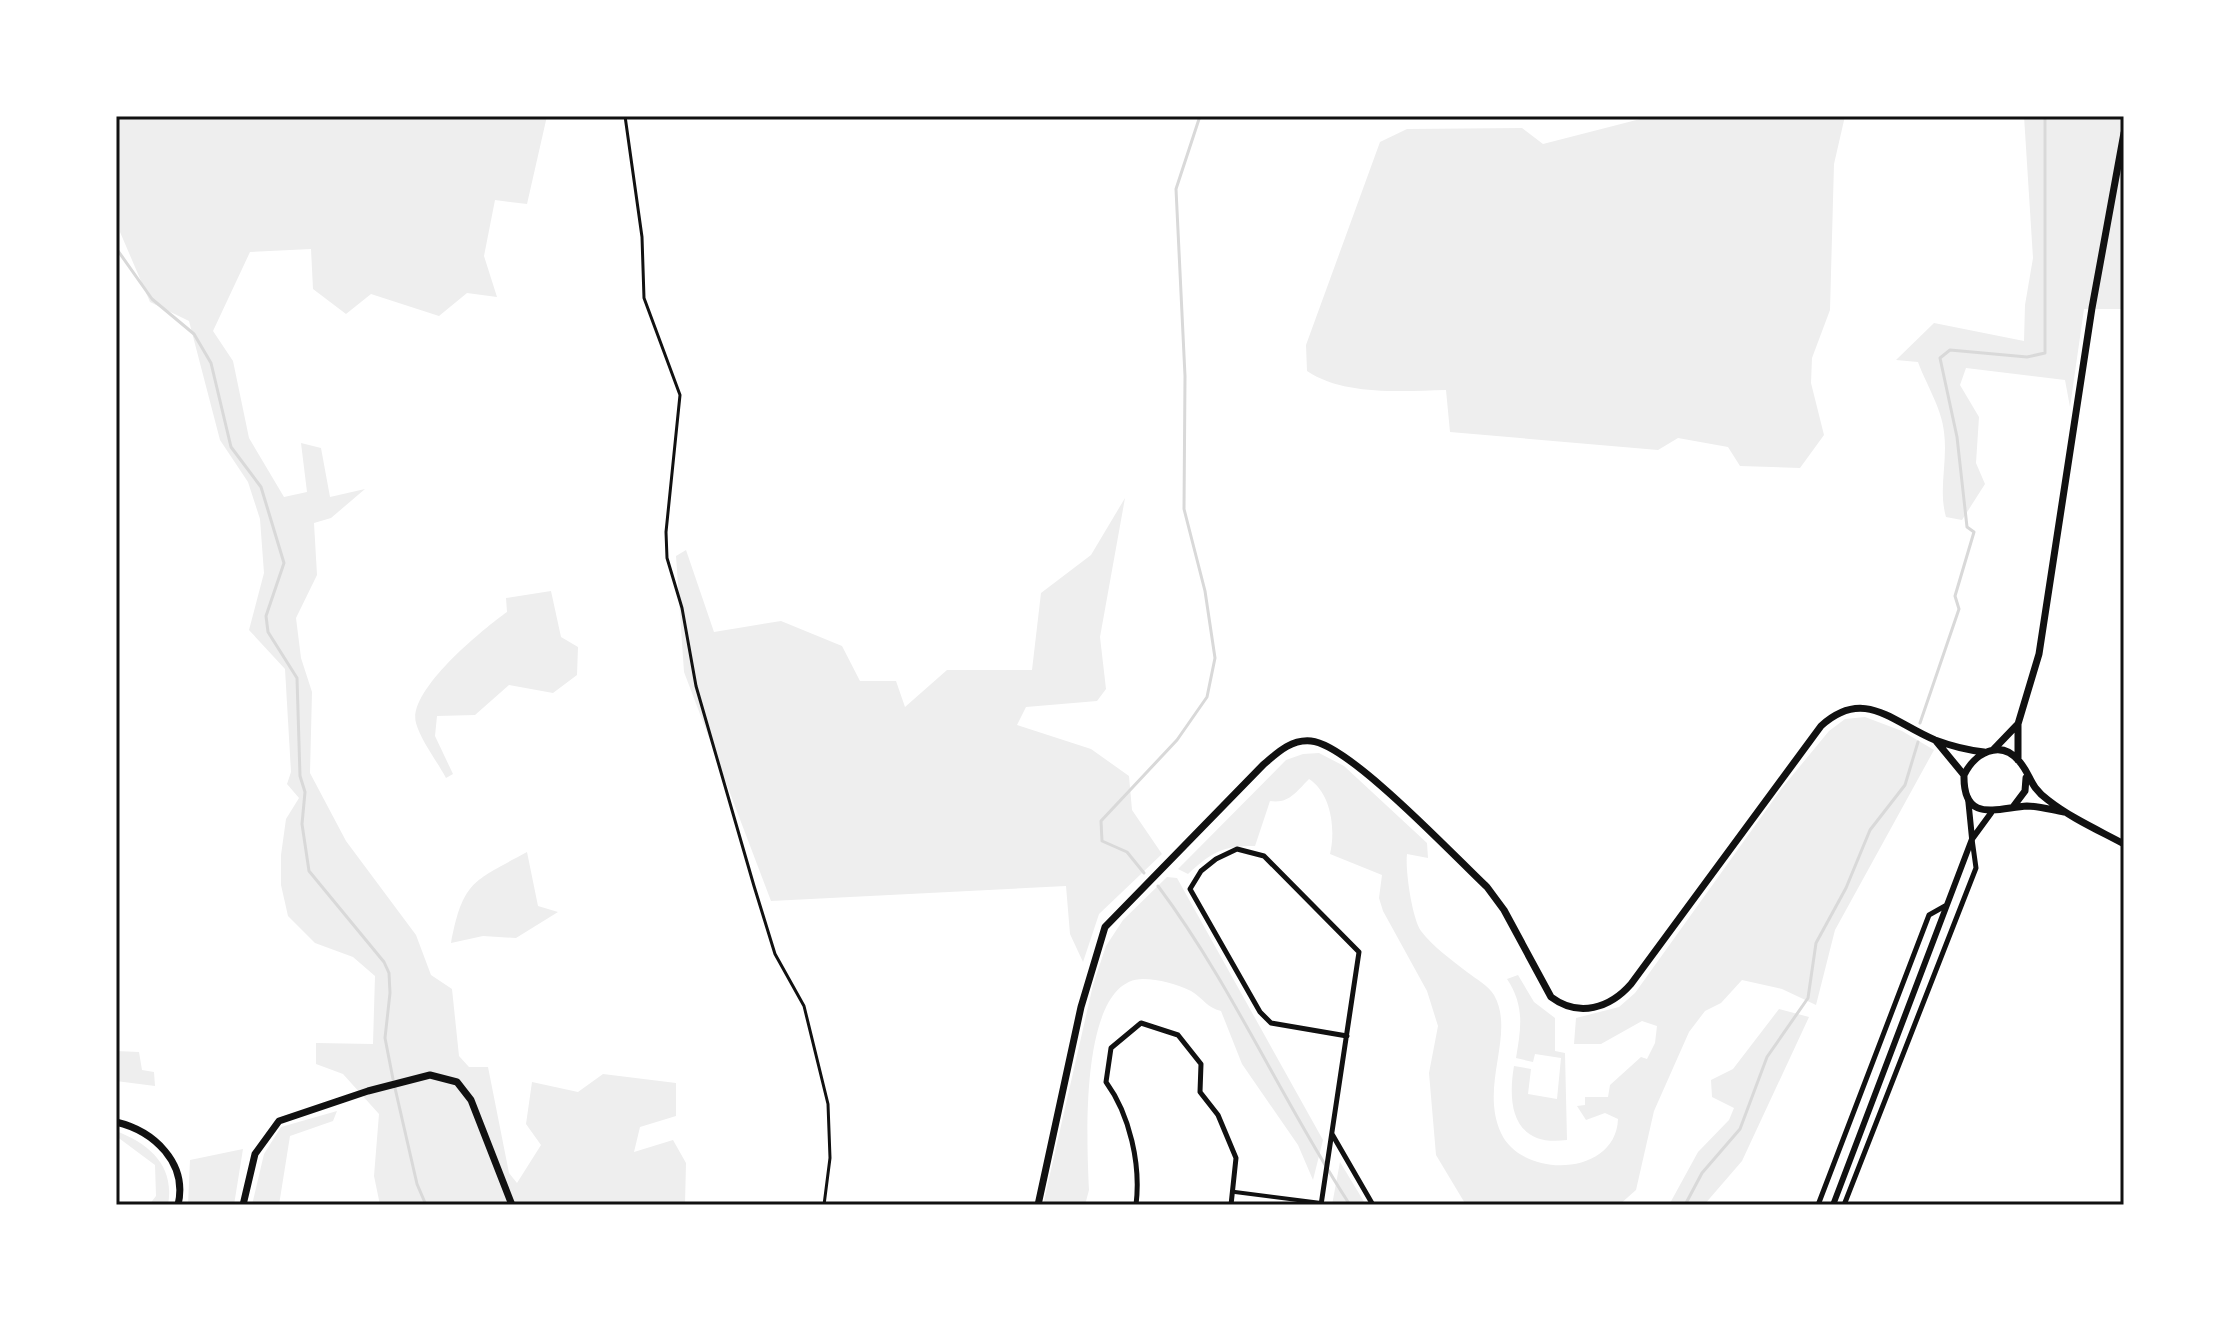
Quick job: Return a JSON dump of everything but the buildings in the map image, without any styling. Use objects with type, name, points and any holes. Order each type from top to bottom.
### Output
[{"type":"main road","points":[[2124,133],[2092,308],[2039,654],[2018,724],[2018,760],[2035,790],[2064,812],[2124,844]]},
{"type":"main road","points":[[1038,1205],[1081,1007],[1105,927],[1263,765],[1287,746],[1317,742],[1347,758],[1487,887],[1504,910],[1551,997],[1564,1005],[1589,1009],[1610,1003],[1631,984],[1828,719],[1837,712],[1864,707],[1934,739],[1984,752],[1993,750],[2018,724]]},
{"type":"main road","points":[[1934,739],[1964,775],[1968,798],[1991,813],[2032,806],[2064,812]]},
{"type":"main road","points":[[1993,750],[2018,760]]},
{"type":"main road","points":[[1964,775],[1984,752]]},
{"type":"main road","points":[[2013,807],[2025,791],[2026,778]]},
{"type":"main road","points":[[243,1205],[255,1154],[279,1121],[413,1077],[430,1075],[457,1082],[471,1100],[512,1205]]},
{"type":"main road","points":[[116,1122],[146,1134],[164,1149],[179,1178],[178,1205]]},
{"type":"street","points":[[1844,1205],[1976,868],[1968,798]]},
{"type":"street","points":[[1833,1205],[1972,839],[1991,813]]},
{"type":"street","points":[[1235,1192],[1321,1204],[1347,1036],[1359,952],[1264,856],[1237,849],[1216,859],[1201,871],[1190,889],[1252,999],[1271,1023],[1347,1036]]},
{"type":"street","points":[[1818,1205],[1929,915],[1945,906]]},
{"type":"street","points":[[1136,1205],[1140,1174],[1117,1097],[1106,1082],[1111,1048],[1141,1023],[1178,1035],[1201,1064],[1200,1092],[1218,1115],[1236,1158],[1235,1192],[1231,1205]]},
{"type":"street","points":[[1332,1134],[1373,1205]]},
{"type":"lane","points":[[625,116],[627,151],[642,237],[644,298],[680,395],[666,532],[667,558],[682,608],[696,686],[754,886],[775,954],[804,1006],[828,1104],[830,1158],[824,1205]]},
{"type":"shaded area","points":[[116,116],[547,116],[527,204],[495,200],[484,256],[497,297],[467,293],[439,316],[371,294],[346,314],[313,289],[311,249],[250,252],[213,331],[233,361],[249,438],[284,497],[307,492],[301,443],[321,448],[330,497],[365,489],[331,518],[314,523],[317,575],[296,618],[301,658],[312,692],[310,773],[346,841],[416,935],[431,975],[452,989],[459,1056],[469,1067],[488,1067],[509,1173],[517,1183],[541,1145],[526,1124],[532,1082],[578,1092],[603,1074],[676,1083],[676,1116],[640,1127],[634,1152],[673,1140],[686,1163],[685,1204],[380,1205],[374,1176],[379,1114],[343,1074],[316,1064],[316,1043],[373,1044],[375,976],[353,957],[315,943],[288,916],[281,885],[281,855],[286,819],[299,798],[287,784],[291,772],[285,669],[249,630],[264,573],[260,519],[248,482],[220,440],[189,321],[150,302],[120,232]]},
{"type":"shaded area","points":[[1652,116],[1845,116],[1834,164],[1830,310],[1812,358],[1811,383],[1824,435],[1800,468],[1740,466],[1728,447],[1678,438],[1658,450],[1450,432],[1446,390],[1356,388],[1338,385],[1307,371],[1306,345],[1380,142],[1407,129],[1522,128],[1543,144]]},
{"type":"shaded area","points":[[2024,116],[2124,116],[2124,309],[2084,309],[2070,407],[2065,380],[1966,368],[1960,385],[1979,417],[1976,463],[1985,484],[1962,520],[1946,517],[1943,496],[1945,443],[1937,406],[1918,362],[1896,360],[1934,323],[2024,341],[2025,305],[2033,258]]},
{"type":"shaded area","points":[[1125,498],[1100,637],[1106,689],[1097,701],[1026,707],[1017,725],[1091,749],[1129,776],[1132,810],[1162,854],[1099,914],[1083,962],[1070,934],[1066,886],[771,901],[684,672],[676,556],[686,550],[714,632],[781,621],[842,646],[860,681],[896,681],[905,707],[947,670],[1032,670],[1041,593],[1091,555]]},
{"type":"shaded area","points":[[551,591],[561,637],[578,647],[577,675],[553,693],[509,685],[475,715],[437,716],[435,736],[453,774],[446,778],[416,723],[416,710],[423,695],[449,662],[507,612],[506,598]]},
{"type":"shaded area","points":[[1865,717],[1902,731],[1934,750],[1835,930],[1816,1005],[1782,989],[1742,980],[1721,1003],[1705,1011],[1689,1032],[1654,1111],[1636,1190],[1619,1205],[1466,1205],[1436,1155],[1429,1073],[1438,1026],[1427,991],[1383,911],[1379,898],[1382,875],[1330,854],[1330,812],[1322,793],[1309,779],[1287,799],[1270,801],[1255,846],[1218,852],[1188,874],[1178,869],[1286,760],[1319,753],[1344,766],[1427,843],[1428,858],[1407,854],[1410,893],[1418,925],[1436,947],[1494,995],[1500,1010],[1501,1026],[1494,1097],[1495,1115],[1501,1133],[1512,1148],[1528,1158],[1547,1164],[1567,1165],[1586,1161],[1602,1152],[1613,1138],[1618,1119],[1605,1113],[1586,1120],[1577,1106],[1585,1105],[1585,1097],[1608,1097],[1610,1085],[1641,1057],[1647,1059],[1655,1043],[1657,1026],[1642,1021],[1601,1044],[1574,1044],[1576,1018],[1619,1007],[1635,993],[1782,788],[1829,731],[1845,719]]},
{"type":"shaded area","points":[[527,852],[538,906],[558,912],[516,938],[483,936],[451,943],[466,894],[483,877]]},
{"type":"shaded area","points":[[1167,877],[1177,878],[1323,1140],[1313,1180],[1298,1145],[1242,1064],[1221,1011],[1212,1008],[1186,988],[1143,979],[1122,986],[1107,1006],[1097,1034],[1088,1103],[1089,1190],[1085,1205],[1043,1205],[1093,985],[1106,946],[1123,920]]},
{"type":"shaded area","points":[[1518,975],[1534,1002],[1555,1018],[1555,1051],[1565,1053],[1567,1140],[1549,1141],[1535,1137],[1518,1121],[1514,1109],[1514,1066],[1531,1069],[1528,1094],[1557,1099],[1561,1058],[1535,1054],[1533,1062],[1516,1058],[1519,1008],[1507,979]]},
{"type":"shaded area","points":[[1779,1009],[1809,1017],[1742,1161],[1704,1205],[1669,1205],[1698,1152],[1729,1120],[1734,1108],[1712,1097],[1711,1080],[1733,1069]]},
{"type":"shaded area","points":[[116,1051],[139,1052],[142,1070],[154,1072],[155,1086],[116,1081]]},
{"type":"shaded area","points":[[337,1111],[333,1121],[290,1136],[279,1205],[252,1205],[264,1154],[281,1127]]},
{"type":"shaded area","points":[[116,1131],[139,1143],[157,1158],[168,1179],[168,1205],[149,1205],[156,1196],[155,1165],[116,1136]]},
{"type":"shaded area","points":[[243,1149],[234,1205],[188,1205],[190,1160]]},
{"type":"shaded area","points":[[1340,1162],[1366,1205],[1332,1205]]},
{"type":"waterway","points":[[1144,873],[1127,852],[1102,841],[1101,821],[1177,740],[1207,697],[1215,658],[1205,591],[1184,509],[1185,376],[1176,189],[1200,116]]},
{"type":"waterway","points":[[1920,723],[1959,609],[1955,596],[1974,532],[1967,527],[1957,437],[1940,358],[1950,350],[2027,357],[2045,353],[2045,116]]},
{"type":"waterway","points":[[116,248],[152,299],[194,334],[211,363],[231,447],[261,487],[284,563],[266,616],[268,632],[297,678],[300,776],[305,792],[302,824],[309,871],[384,962],[389,973],[385,1038],[393,1079]]},
{"type":"waterway","points":[[1685,1205],[1702,1173],[1740,1129],[1767,1057],[1808,998],[1816,943],[1846,888],[1870,830],[1905,785],[1918,742]]},
{"type":"waterway","points":[[1158,886],[1210,963],[1350,1205]]},
{"type":"waterway","points":[[395,1088],[417,1184],[426,1205]]}]
